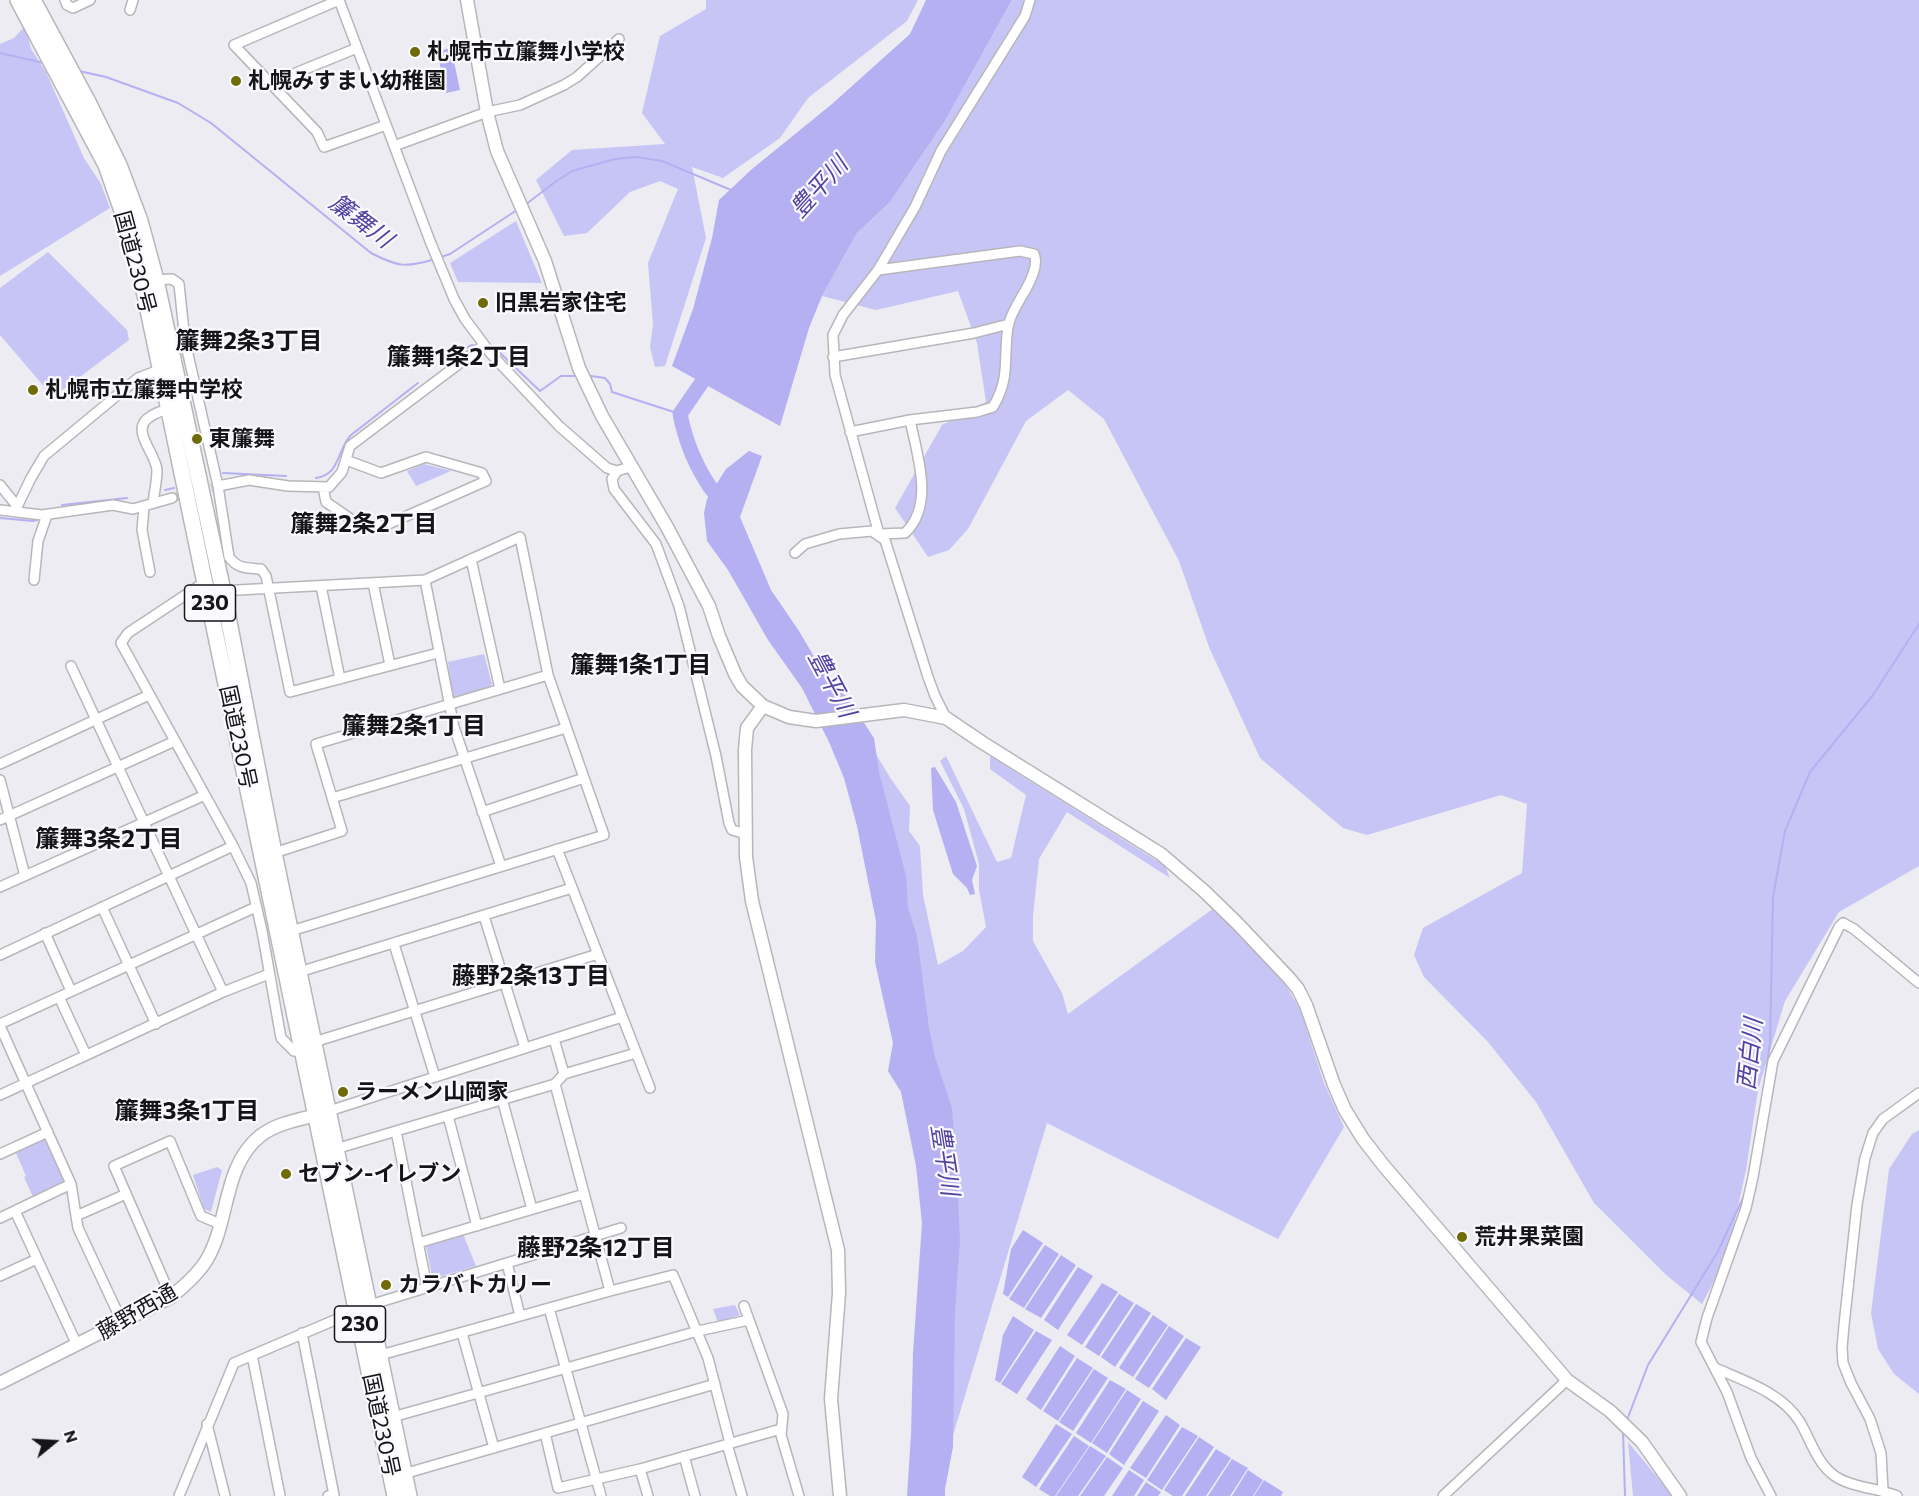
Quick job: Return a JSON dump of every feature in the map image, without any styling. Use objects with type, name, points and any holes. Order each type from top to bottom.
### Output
[{"type":"highway","name":"国道230号","points":[[18,0],[39,38],[81,101]]},
{"type":"highway","name":"国道230号","points":[[33,0],[56,42],[81,101],[149,280],[177,410],[223,591],[299,972],[322,1113],[398,1475],[409,1496]]},
{"type":"highway","name":"国道230号","points":[[177,410],[206,587],[311,1048]]},
{"type":"highway","name":"国道230号","points":[[395,1496],[398,1475]]},
{"type":"street","points":[[65,0],[67,5],[73,8],[90,0]]},
{"type":"street","points":[[130,10],[133,0]]},
{"type":"street","points":[[386,125],[324,147],[317,132],[234,45],[339,0],[430,241],[454,299],[465,319],[484,345],[559,426],[607,468],[616,471],[630,467]]},
{"type":"street","points":[[467,0],[487,112],[497,151],[548,270],[579,368],[602,416],[630,467],[668,527],[709,606],[718,636],[742,686],[768,709],[789,717],[816,721],[903,710],[946,718],[1161,854],[1204,891],[1298,989],[1345,1110],[1384,1166],[1567,1380],[1610,1411],[1642,1442],[1680,1496]]},
{"type":"street","points":[[879,534],[835,375],[833,335],[843,315],[878,270],[915,207],[941,151],[1025,16],[1030,0]]},
{"type":"street","points":[[394,146],[487,112],[520,105],[564,86],[619,39]]},
{"type":"street","points":[[271,83],[357,48]]},
{"type":"street","points":[[850,432],[910,420],[977,412],[993,407],[1001,394],[1006,376],[1008,324],[1034,271],[1036,259],[1034,254],[1020,251],[878,270]]},
{"type":"street","points":[[149,280],[172,279],[179,284],[185,341],[218,486],[230,557],[235,564],[261,569],[266,576],[290,692],[438,653]]},
{"type":"street","points":[[833,357],[974,333],[1008,324]]},
{"type":"street","points":[[218,486],[249,480],[288,486],[329,487],[342,472],[350,446],[484,345]]},
{"type":"street","points":[[16,508],[30,478],[44,456],[138,378],[168,367]]},
{"type":"street","points":[[150,572],[142,530],[157,471],[141,429],[142,423],[153,414],[177,410]]},
{"type":"street","points":[[879,534],[905,533],[916,518],[920,504],[922,484],[910,420]]},
{"type":"street","points":[[323,487],[326,502],[358,524],[384,526],[486,480],[482,473],[426,457],[381,473],[346,460]]},
{"type":"street","points":[[616,471],[612,479],[614,489],[656,544],[679,606],[716,756],[729,823],[732,830],[746,834]]},
{"type":"street","points":[[0,485],[16,508]]},
{"type":"street","points":[[0,510],[16,508],[47,515],[113,505],[133,509],[172,498]]},
{"type":"street","points":[[34,580],[38,541],[47,515]]},
{"type":"street","points":[[795,552],[805,544],[838,534],[872,531],[885,540],[928,677],[946,718]]},
{"type":"street","points":[[291,931],[604,836],[548,675],[520,537],[425,580],[223,591],[206,587],[128,633],[121,643],[251,883],[281,1038],[294,1051],[311,1048],[415,1011],[598,954]]},
{"type":"street","points":[[471,559],[500,689]]},
{"type":"street","points":[[425,580],[454,727],[501,866]]},
{"type":"street","points":[[373,583],[390,666]]},
{"type":"street","points":[[321,586],[340,679]]},
{"type":"street","points":[[71,666],[224,992]]},
{"type":"street","points":[[274,853],[342,831],[316,744],[548,675]]},
{"type":"street","points":[[0,764],[149,695]]},
{"type":"street","points":[[768,709],[747,728],[745,750],[746,857],[752,901],[838,1250],[838,1293],[831,1399],[840,1496]]},
{"type":"street","points":[[332,798],[566,728]]},
{"type":"street","points":[[0,820],[175,741]]},
{"type":"street","points":[[482,812],[584,778]]},
{"type":"street","points":[[0,780],[25,876]]},
{"type":"street","points":[[0,887],[205,795]]},
{"type":"street","points":[[0,955],[233,846]]},
{"type":"street","points":[[557,849],[650,1088]]},
{"type":"street","points":[[299,972],[572,888]]},
{"type":"street","points":[[102,907],[156,1024]]},
{"type":"street","points":[[122,1322],[78,1228],[71,1184],[0,1025],[256,907]]},
{"type":"street","points":[[484,916],[525,1048]]},
{"type":"street","points":[[1771,1496],[1751,1458],[1727,1392],[1701,1342],[1707,1318],[1746,1208],[1773,1061],[1839,927],[1844,923],[1919,983]]},
{"type":"street","points":[[45,933],[71,991]]},
{"type":"street","points":[[394,944],[435,1077]]},
{"type":"street","points":[[0,1095],[224,992],[269,974]]},
{"type":"street","points":[[60,997],[86,1055]]},
{"type":"street","points":[[322,1113],[622,1017]]},
{"type":"street","points":[[554,1039],[564,1074]]},
{"type":"street","points":[[330,1151],[555,1084],[564,1074],[636,1053]]},
{"type":"street","points":[[555,1084],[610,1291]]},
{"type":"street","points":[[1883,1490],[1878,1444],[1870,1419],[1843,1363],[1844,1325],[1857,1205],[1865,1158],[1873,1134],[1883,1119],[1919,1093]]},
{"type":"street","points":[[502,1100],[532,1209]]},
{"type":"street","name":"藤野西通","points":[[0,1383],[171,1297],[206,1261],[214,1245],[235,1173],[250,1146],[275,1127],[322,1113]]},
{"type":"street","points":[[448,1116],[477,1226]]},
{"type":"street","points":[[396,1131],[427,1287]]},
{"type":"street","points":[[0,1154],[48,1132]]},
{"type":"street","points":[[171,1297],[114,1166],[170,1141],[201,1216],[220,1224]]},
{"type":"street","points":[[0,1218],[71,1184]]},
{"type":"street","points":[[76,1216],[126,1194]]},
{"type":"street","points":[[418,1243],[584,1194]]},
{"type":"street","points":[[15,1211],[77,1345]]},
{"type":"street","points":[[178,1496],[234,1363],[364,1307],[621,1228]]},
{"type":"street","points":[[0,1275],[37,1259]]},
{"type":"street","points":[[507,1263],[520,1316]]},
{"type":"street","points":[[374,1357],[673,1275],[698,1331],[715,1384],[742,1496]]},
{"type":"street","points":[[744,1306],[783,1414],[781,1435],[800,1496]]},
{"type":"street","points":[[549,1308],[601,1496]]},
{"type":"street","points":[[386,1418],[698,1331],[748,1320]]},
{"type":"street","points":[[302,1333],[334,1495],[328,1496]]},
{"type":"street","points":[[462,1333],[494,1448]]},
{"type":"street","points":[[252,1355],[280,1496]]},
{"type":"street","points":[[1715,1368],[1753,1385],[1788,1406],[1799,1420],[1820,1459],[1832,1474],[1847,1482],[1883,1490],[1897,1496]]},
{"type":"street","points":[[1443,1496],[1567,1380]]},
{"type":"street","points":[[398,1475],[715,1384]]},
{"type":"street","points":[[207,1424],[225,1496]]},
{"type":"street","points":[[545,1433],[558,1488],[640,1469],[781,1429]]},
{"type":"street","points":[[684,1456],[695,1496]]},
{"type":"street","points":[[640,1469],[648,1496]]},
{"type":"shaded area","points":[[706,0],[918,0],[907,21],[808,98],[780,138],[723,178],[692,167],[706,238],[665,366],[655,367],[650,347],[653,325],[648,263],[678,189],[660,181],[630,192],[587,233],[564,236],[536,180],[572,150],[665,144],[642,113],[660,36],[706,9]]},
{"type":"shaded area","points":[[1012,0],[1919,0],[1919,866],[1839,912],[1785,1001],[1758,1090],[1746,1170],[1727,1256],[1702,1304],[1665,1274],[1594,1203],[1536,1102],[1488,1042],[1424,977],[1414,955],[1423,928],[1522,873],[1527,804],[1501,795],[1367,835],[1343,828],[1260,758],[1209,647],[1179,561],[1104,419],[1068,390],[1026,421],[968,529],[949,550],[928,557],[895,508],[942,425],[986,402],[977,343],[958,291],[876,310],[822,296],[857,233],[890,202],[945,121]]},
{"type":"shaded area","points":[[25,26],[31,49],[46,72],[84,158],[101,184],[110,208],[0,276],[0,44],[14,38]]},
{"type":"shaded area","points":[[516,221],[542,283],[458,282],[450,263]]},
{"type":"shaded area","name":"札幌市立簾舞中学校","points":[[48,252],[127,330],[129,340],[53,397],[0,335],[0,288]]},
{"type":"shaded area","points":[[424,464],[451,471],[416,486],[407,471]]},
{"type":"shaded area","points":[[484,654],[492,684],[488,688],[454,697],[448,662]]},
{"type":"shaded area","points":[[860,728],[910,806],[909,831],[920,846],[923,895],[938,965],[963,951],[986,927],[979,890],[979,864],[964,809],[940,761],[946,756],[997,862],[1011,858],[1026,795],[990,769],[990,756],[1165,866],[1170,878],[1067,812],[1039,859],[1033,916],[1033,941],[1062,993],[1068,1014],[1214,908],[1282,979],[1300,1009],[1324,1083],[1344,1127],[1278,1239],[1047,1123],[951,1442],[948,1180]]},
{"type":"shaded area","points":[[1919,1130],[1919,1394],[1894,1374],[1878,1349],[1871,1313],[1889,1169],[1912,1134]]},
{"type":"shaded area","points":[[46,1139],[63,1180],[62,1184],[33,1197],[16,1153]]},
{"type":"shaded area","points":[[217,1167],[222,1170],[211,1212],[204,1209],[193,1175]]},
{"type":"shaded area","points":[[463,1234],[476,1266],[435,1278],[432,1276],[426,1246]]},
{"type":"shaded area","points":[[735,1305],[740,1315],[718,1322],[713,1309]]},
{"type":"shaded area","points":[[1628,1442],[1673,1496],[1633,1496]]},
{"type":"water","points":[[926,0],[1012,0],[945,121],[890,202],[857,233],[822,296],[809,328],[780,426],[672,366],[693,309],[712,238],[719,200],[910,34]]},
{"type":"water","points":[[451,48],[460,90],[446,93],[437,51]]},
{"type":"water","points":[[749,451],[762,456],[740,517],[771,590],[799,631],[830,684],[846,696],[874,738],[879,772],[906,876],[908,908],[917,936],[935,1057],[952,1108],[960,1240],[955,1312],[953,1447],[945,1496],[907,1496],[913,1353],[922,1223],[916,1166],[901,1092],[888,1071],[893,1043],[875,962],[876,921],[857,826],[844,778],[802,688],[768,640],[728,570],[707,541],[704,513],[707,499],[726,469]]},
{"type":"water","points":[[935,767],[956,802],[977,866],[972,880],[975,894],[970,895],[967,888],[953,874],[933,810],[931,768]]},
{"type":"water","points":[[1023,1230],[1043,1243],[1008,1297],[1003,1294],[1011,1249]]},
{"type":"water","points":[[1045,1245],[1059,1254],[1024,1308],[1009,1299]]},
{"type":"water","points":[[1061,1255],[1076,1265],[1041,1318],[1025,1309]]},
{"type":"water","points":[[1078,1267],[1093,1276],[1058,1330],[1044,1320]]},
{"type":"water","points":[[1102,1283],[1118,1292],[1082,1345],[1067,1335]]},
{"type":"water","points":[[1119,1294],[1134,1303],[1099,1356],[1085,1347]]},
{"type":"water","points":[[1136,1304],[1151,1313],[1115,1367],[1101,1357]]},
{"type":"water","points":[[1153,1315],[1168,1325],[1133,1377],[1119,1368]]},
{"type":"water","points":[[1013,1316],[1034,1330],[1000,1383],[995,1380],[1003,1335]]},
{"type":"water","points":[[1169,1326],[1184,1336],[1149,1388],[1135,1379]]},
{"type":"water","points":[[1036,1331],[1052,1340],[1017,1394],[1001,1384]]},
{"type":"water","points":[[1186,1338],[1201,1347],[1166,1400],[1152,1389]]},
{"type":"water","points":[[1060,1346],[1075,1356],[1041,1410],[1026,1399]]},
{"type":"water","points":[[1077,1358],[1093,1368],[1058,1421],[1043,1411]]},
{"type":"water","points":[[1094,1369],[1108,1378],[1073,1431],[1059,1422]]},
{"type":"water","points":[[1110,1380],[1126,1389],[1091,1443],[1076,1433]]},
{"type":"water","points":[[1127,1390],[1141,1399],[1107,1453],[1092,1443]]},
{"type":"water","points":[[1143,1401],[1159,1411],[1124,1465],[1109,1454]]},
{"type":"water","points":[[1166,1415],[1180,1425],[1146,1478],[1130,1468]]},
{"type":"water","points":[[1056,1424],[1072,1434],[1036,1487],[1022,1477]]},
{"type":"water","points":[[1182,1427],[1198,1436],[1162,1490],[1147,1480]]},
{"type":"water","points":[[1074,1436],[1089,1446],[1055,1496],[1050,1496],[1039,1489]]},
{"type":"water","points":[[1199,1437],[1214,1447],[1182,1496],[1173,1496],[1164,1490]]},
{"type":"water","points":[[1090,1446],[1106,1456],[1078,1496],[1056,1496]]},
{"type":"water","points":[[1216,1449],[1231,1458],[1206,1496],[1185,1496]]},
{"type":"water","points":[[1107,1457],[1123,1468],[1104,1496],[1080,1496]]},
{"type":"water","points":[[1232,1459],[1248,1468],[1230,1496],[1208,1496]]},
{"type":"water","points":[[1129,1470],[1144,1480],[1134,1496],[1112,1496]]},
{"type":"water","points":[[1248,1470],[1263,1480],[1253,1496],[1232,1496]]},
{"type":"water","points":[[1264,1480],[1283,1492],[1281,1496],[1254,1496]]},
{"type":"water","points":[[1146,1482],[1161,1492],[1158,1496],[1137,1496]]},
{"type":"waterway","name":"簾舞川","points":[[0,53],[44,63]]},
{"type":"waterway","name":"簾舞川","points":[[79,71],[106,77],[178,103],[211,123],[371,253],[402,265],[435,259]]},
{"type":"waterway","name":"簾舞川","points":[[525,205],[572,171],[615,159],[636,157],[662,161],[731,190]]},
{"type":"waterway","name":"簾舞川","points":[[441,257],[450,254],[517,210]]},
{"type":"waterway","points":[[456,353],[472,345],[475,346]]},
{"type":"waterway","points":[[493,350],[498,351],[540,391],[561,376],[575,376]]},
{"type":"waterway","name":"豊平川","points":[[713,366],[680,414],[695,461],[723,507]]},
{"type":"waterway","points":[[591,376],[605,378],[612,392],[680,414]]},
{"type":"waterway","points":[[316,478],[330,472],[351,435],[418,383]]},
{"type":"waterway","points":[[223,473],[286,476]]},
{"type":"waterway","points":[[165,490],[174,488]]},
{"type":"waterway","points":[[62,505],[127,498]]},
{"type":"waterway","points":[[0,518],[37,520]]},
{"type":"waterway","name":"西白川","points":[[1762,1101],[1770,1043],[1773,897],[1785,831],[1810,772],[1873,695],[1919,624]]},
{"type":"waterway","name":"西白川","points":[[1627,1420],[1648,1365],[1717,1253],[1745,1194]]},
{"type":"waterway","name":"西白川","points":[[1623,1431],[1625,1496]]},
{"type":"tunnel","points":[[172,498],[218,486]]},
{"type":"place","name":"札幌市立簾舞小学校","points":[[415,52]]},
{"type":"place","name":"札幌みすまい幼稚園","points":[[236,81]]},
{"type":"place","name":"旧黒岩家住宅","points":[[483,303]]},
{"type":"place","name":"札幌市立簾舞中学校","points":[[33,390]]},
{"type":"place","name":"東簾舞","points":[[197,439]]},
{"type":"place","name":"ラーメン山岡家","points":[[343,1092]]},
{"type":"place","name":"セブン-イレブン","points":[[286,1174]]},
{"type":"place","name":"荒井果菜園","points":[[1462,1237]]},
{"type":"place","name":"カラバトカリー","points":[[386,1285]]},
{"type":"district","name":"簾舞2条3丁目","points":[[249,341]]},
{"type":"district","name":"簾舞1条2丁目","points":[[459,357]]},
{"type":"district","name":"簾舞2条2丁目","points":[[364,524]]},
{"type":"district","name":"簾舞1条1丁目","points":[[641,665]]},
{"type":"district","name":"簾舞2条1丁目","points":[[414,726]]},
{"type":"district","name":"簾舞3条2丁目","points":[[109,839]]},
{"type":"district","name":"藤野2条13丁目","points":[[531,976]]},
{"type":"district","name":"簾舞3条1丁目","points":[[187,1111]]},
{"type":"district","name":"藤野2条12丁目","points":[[596,1248]]}]
